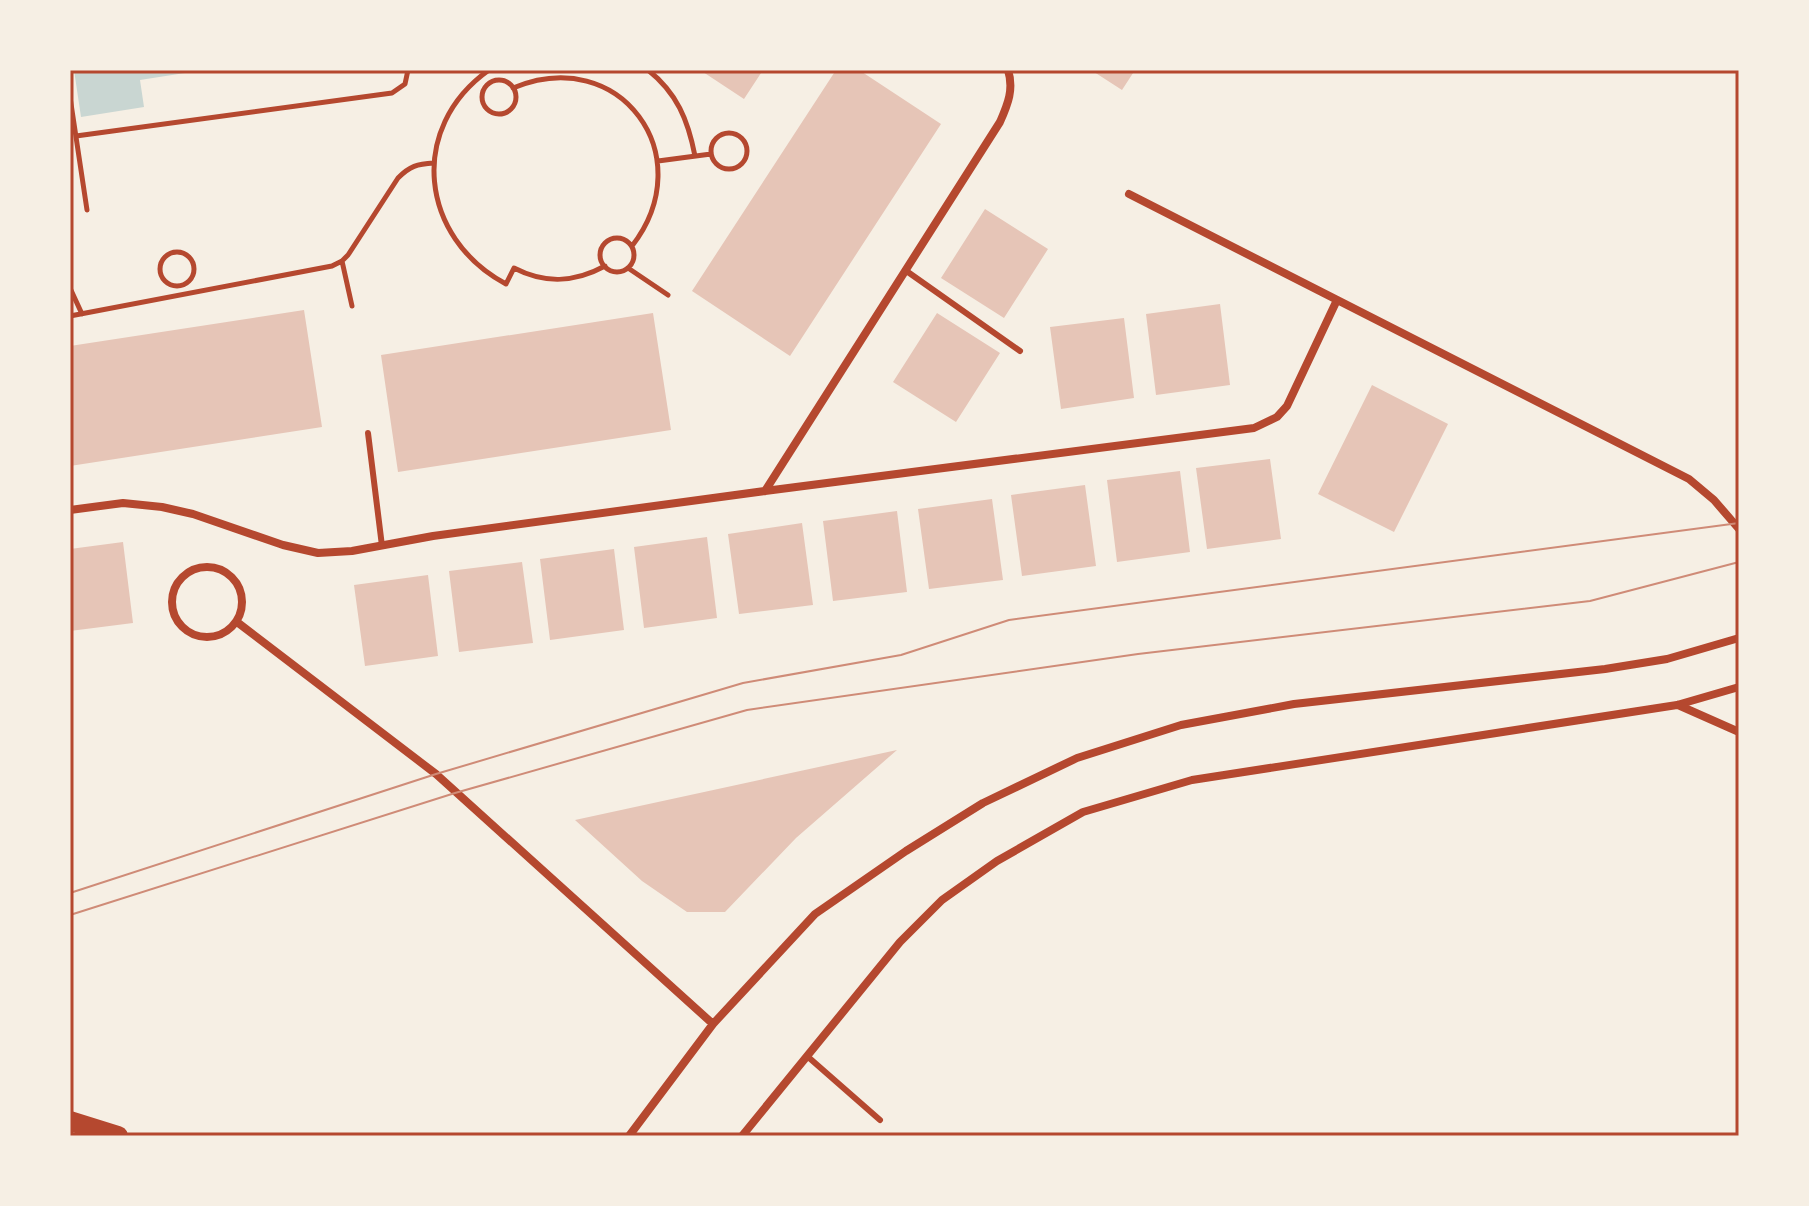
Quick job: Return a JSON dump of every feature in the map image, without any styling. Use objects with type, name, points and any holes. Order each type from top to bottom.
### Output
[{"type":"main road","points":[[70,1121],[118,1136]]},
{"type":"street","points":[[765,491],[1000,122],[1010,101],[1008,70]]},
{"type":"street","points":[[1129,194],[1689,479],[1714,500],[1739,529]]},
{"type":"street","points":[[70,510],[123,503],[162,507],[318,553],[1254,428],[1277,417],[1287,406],[1337,300]]},
{"type":"street","points":[[210,566],[232,577],[243,599],[237,622],[228,631],[205,638],[182,628],[172,606],[178,582],[187,573],[210,566]]},
{"type":"street","points":[[237,622],[436,774],[713,1024]]},
{"type":"street","points":[[629,1136],[713,1024],[815,914],[983,803],[1077,758],[1181,725],[1294,704],[1605,669],[1667,659],[1739,638]]},
{"type":"street","points":[[742,1136],[900,942],[942,900],[997,861],[1083,812],[1192,780],[1677,705],[1739,687]]},
{"type":"street","points":[[1677,705],[1739,732]]},
{"type":"lane","points":[[905,270],[1020,351]]},
{"type":"lane","points":[[368,433],[382,546]]},
{"type":"lane","points":[[807,1056],[880,1120]]},
{"type":"path","points":[[76,136],[392,93],[405,84],[408,70]]},
{"type":"path","points":[[489,70],[465,90],[453,106],[443,123],[434,163],[437,202],[453,238],[481,268],[506,284],[514,268],[539,279],[562,280],[584,276],[605,266],[620,272],[628,268],[634,254],[632,246],[653,209],[660,179],[651,137],[638,115],[626,102],[597,84],[564,77],[546,78],[513,88]]},
{"type":"path","points":[[497,70],[498,80]]},
{"type":"path","points":[[648,70],[669,90],[682,109],[695,156]]},
{"type":"path","points":[[498,80],[507,82],[516,96],[508,112],[500,115],[490,113],[482,98],[490,82],[498,80]]},
{"type":"path","points":[[70,97],[87,210]]},
{"type":"path","points":[[726,132],[735,133],[743,139],[747,148],[741,165],[732,169],[715,163],[711,154],[717,136],[726,132]]},
{"type":"path","points":[[658,161],[711,154]]},
{"type":"path","points":[[70,316],[332,266],[342,261],[398,178],[415,164],[434,163]]},
{"type":"path","points":[[605,266],[601,251],[611,239],[619,238],[632,246]]},
{"type":"path","points":[[172,252],[189,256],[193,264],[189,281],[181,285],[173,286],[160,274],[164,256],[172,252]]},
{"type":"path","points":[[342,261],[352,306]]},
{"type":"path","points":[[628,268],[668,295]]},
{"type":"path","points":[[181,285],[185,295]]},
{"type":"path","points":[[70,288],[82,314]]},
{"type":"shaded area","points":[[74,70],[204,70],[140,80],[144,107],[81,117]]},
{"type":"building","points":[[700,70],[763,70],[744,99]]},
{"type":"building","points":[[836,70],[859,70],[941,124],[790,356],[692,291]]},
{"type":"building","points":[[1091,70],[1135,70],[1122,90]]},
{"type":"building","points":[[985,209],[1048,249],[1004,318],[941,278]]},
{"type":"building","points":[[1220,304],[1230,385],[1156,395],[1146,314]]},
{"type":"building","points":[[304,310],[322,427],[70,466],[70,346]]},
{"type":"building","points":[[653,313],[671,430],[398,472],[381,355]]},
{"type":"building","points":[[937,313],[1000,353],[956,422],[893,382]]},
{"type":"building","points":[[1124,318],[1134,398],[1061,409],[1050,327]]},
{"type":"building","points":[[1372,385],[1448,424],[1394,532],[1318,494]]},
{"type":"building","points":[[1270,459],[1281,539],[1207,549],[1196,468]]},
{"type":"building","points":[[1180,471],[1190,552],[1117,562],[1107,480]]},
{"type":"building","points":[[1085,485],[1096,566],[1022,576],[1011,495]]},
{"type":"building","points":[[992,499],[1003,580],[929,589],[918,509]]},
{"type":"building","points":[[897,511],[907,592],[833,601],[823,521]]},
{"type":"building","points":[[802,523],[813,605],[739,614],[728,534]]},
{"type":"building","points":[[707,537],[717,618],[644,628],[634,547]]},
{"type":"building","points":[[123,542],[133,623],[70,631],[70,549]]},
{"type":"building","points":[[614,549],[624,630],[550,640],[540,559]]},
{"type":"building","points":[[522,562],[533,643],[459,652],[449,571]]},
{"type":"building","points":[[428,575],[438,656],[365,666],[354,585]]},
{"type":"building","points":[[897,750],[796,838],[725,912],[687,912],[642,881],[575,820]]},
{"type":"tram line","points":[[70,893],[436,774],[743,683],[901,655],[1009,620],[1739,523]]},
{"type":"tram line","points":[[70,915],[455,793],[747,710],[1138,654],[1590,601],[1739,562]]}]
